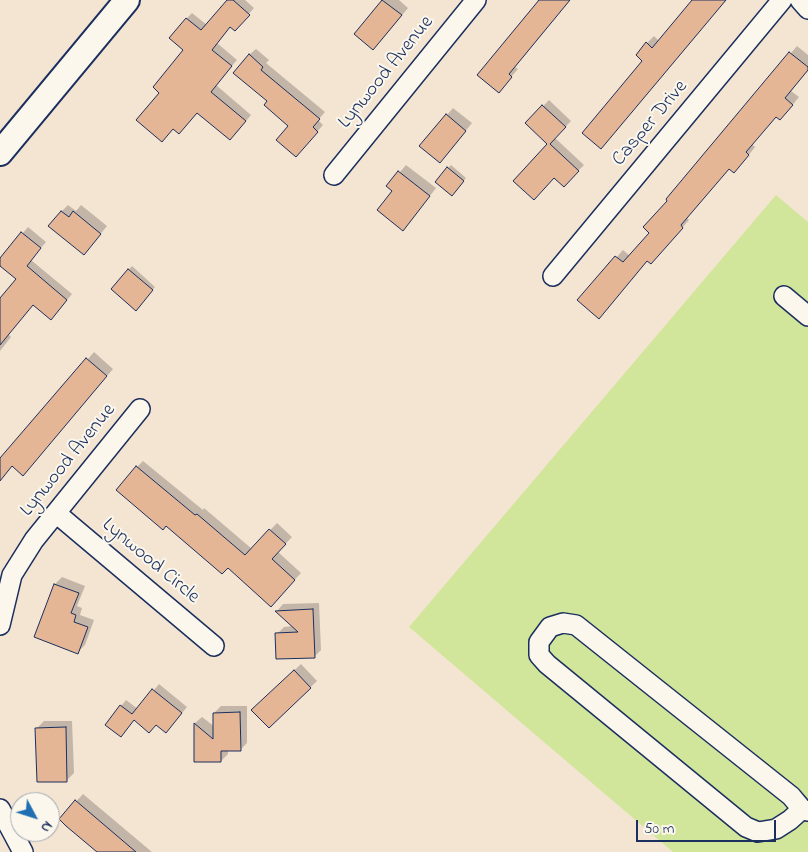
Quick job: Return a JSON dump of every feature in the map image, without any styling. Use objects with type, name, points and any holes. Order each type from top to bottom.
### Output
[{"type":"main road","points":[[0,153],[127,0]]},
{"type":"street","name":"Lynwood Avenue","points":[[334,175],[476,0]]},
{"type":"street","name":"Casper Drive","points":[[553,276],[782,0]]},
{"type":"street","points":[[800,0],[808,9]]},
{"type":"street","points":[[784,296],[808,316]]},
{"type":"street","name":"Lynwood Avenue","points":[[0,625],[12,575],[34,540],[140,409]]},
{"type":"street","name":"Lynwood Circle","points":[[56,513],[214,646]]},
{"type":"street","points":[[563,623],[576,625],[791,796],[805,810],[776,829],[758,832],[746,827],[547,664],[540,655],[539,642],[550,627],[563,623]]},
{"type":"street","points":[[0,809],[23,852]]},
{"type":"green space","points":[[776,195],[808,222],[808,852],[673,852],[409,627]]},
{"type":"building","points":[[227,0],[233,0],[250,15],[235,31],[230,27],[212,50],[232,66],[211,92],[246,121],[230,140],[197,113],[179,134],[173,129],[162,142],[136,120],[159,93],[153,87],[183,50],[169,38],[186,18],[201,30]]},
{"type":"building","points":[[382,0],[402,15],[373,50],[354,34]]},
{"type":"building","points":[[539,0],[570,0],[509,74],[512,77],[499,93],[477,75]]},
{"type":"building","points":[[692,0],[726,0],[601,149],[582,133],[642,61],[636,55],[646,42],[652,48]]},
{"type":"building","points":[[789,52],[808,67],[808,70],[785,98],[793,105],[780,120],[776,117],[746,152],[749,155],[734,173],[729,169],[681,225],[683,228],[651,264],[647,261],[599,319],[577,300],[615,256],[623,262],[649,233],[643,227],[667,201],[666,199]]},
{"type":"building","points":[[249,54],[263,67],[261,70],[320,119],[313,127],[318,132],[296,157],[276,140],[288,126],[264,105],[267,101],[233,73]]},
{"type":"building","points":[[542,105],[566,127],[550,144],[579,171],[564,187],[554,178],[534,200],[513,181],[547,144],[525,123]]},
{"type":"building","points":[[446,114],[466,131],[440,163],[419,146]]},
{"type":"building","points":[[447,167],[464,181],[452,196],[435,182]]},
{"type":"building","points":[[398,171],[430,196],[403,231],[377,210],[392,191],[386,186]]},
{"type":"building","points":[[61,211],[69,217],[73,211],[101,234],[84,255],[48,226]]},
{"type":"building","points":[[21,232],[41,248],[27,266],[67,300],[51,320],[33,305],[0,345],[0,298],[16,279],[0,266],[0,258]]},
{"type":"building","points":[[128,269],[153,290],[136,311],[111,289]]},
{"type":"building","points":[[86,358],[107,376],[23,476],[12,466],[0,481],[0,458]]},
{"type":"building","points":[[136,466],[245,555],[269,529],[286,544],[272,559],[295,580],[271,607],[228,568],[222,574],[166,526],[163,530],[116,490]]},
{"type":"building","points":[[54,584],[79,593],[71,613],[76,615],[74,622],[88,627],[78,654],[34,637]]},
{"type":"building","points":[[313,609],[315,658],[276,659],[275,633],[298,632],[275,611]]},
{"type":"building","points":[[294,670],[311,688],[269,728],[251,710]]},
{"type":"building","points":[[152,689],[182,713],[166,733],[156,725],[149,733],[134,720],[121,737],[105,725],[120,705],[132,714]]},
{"type":"building","points":[[240,712],[241,751],[221,751],[221,762],[194,762],[194,723],[213,739],[213,713]]},
{"type":"building","points":[[66,727],[67,782],[37,782],[35,728]]},
{"type":"building","points":[[75,800],[136,852],[97,852],[66,826],[60,818]]}]
